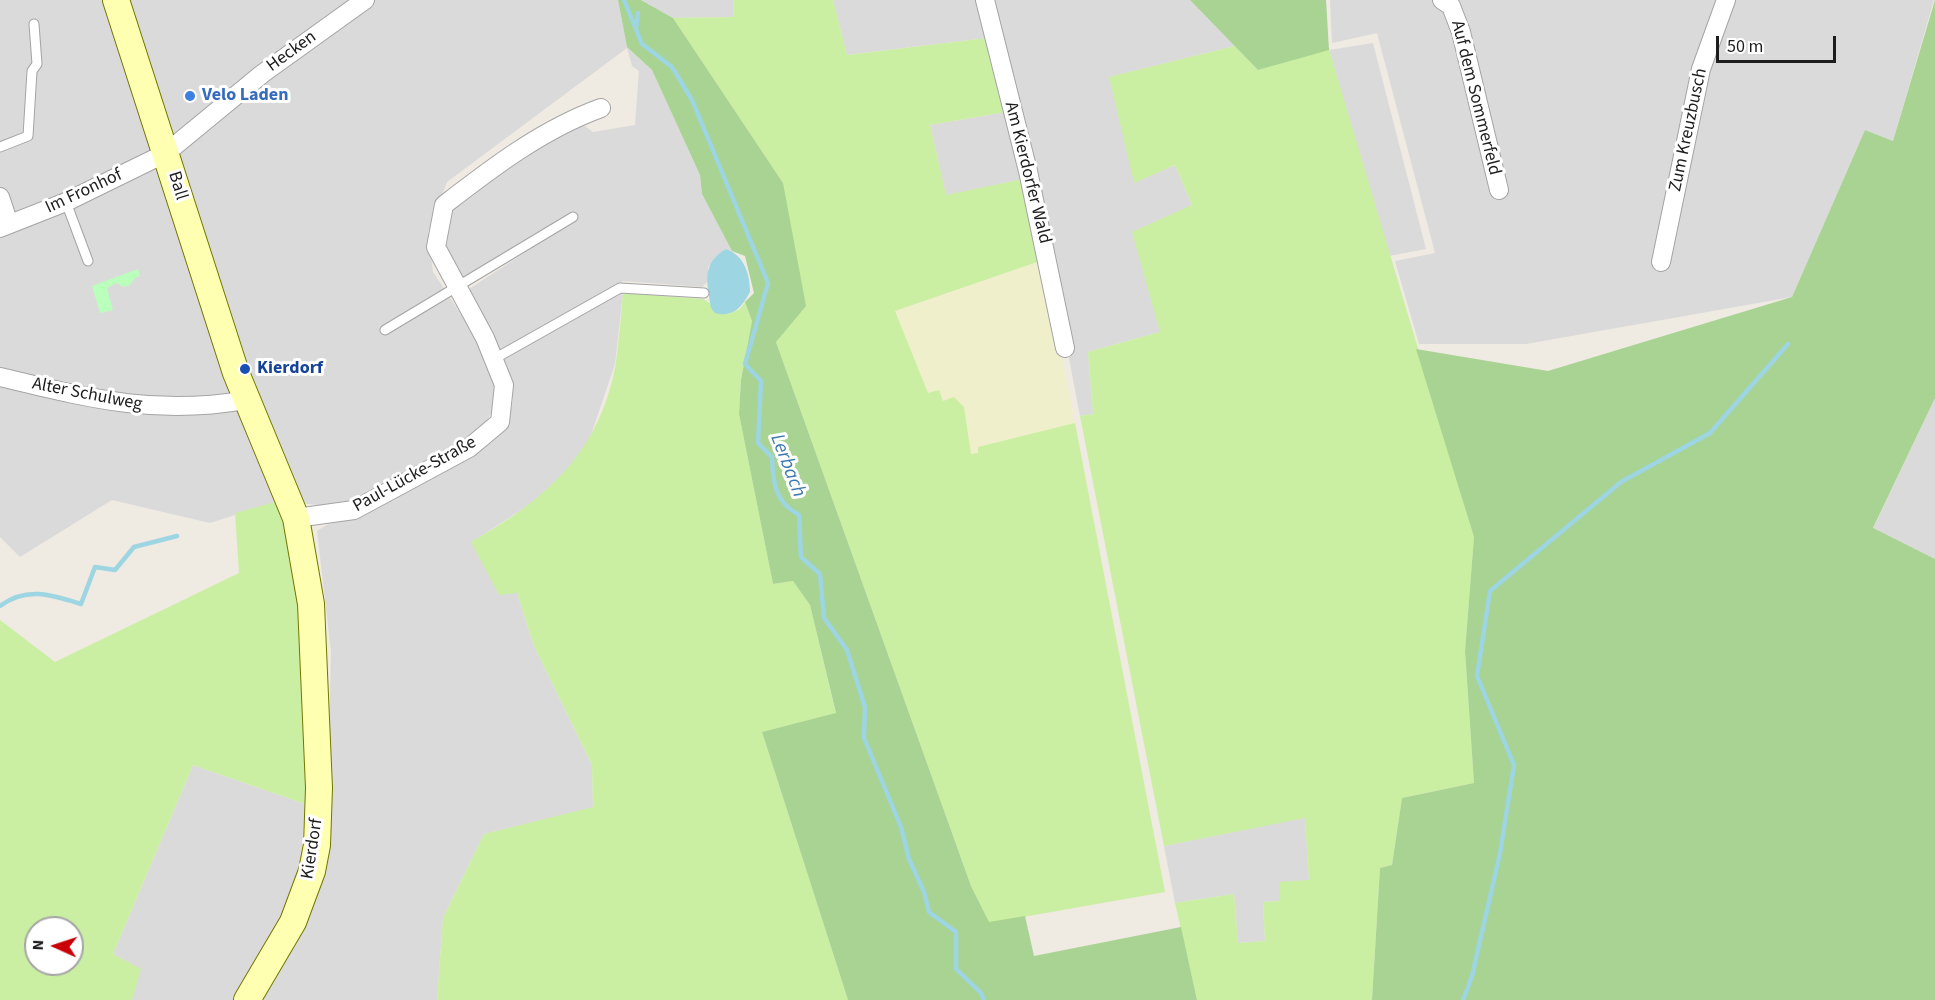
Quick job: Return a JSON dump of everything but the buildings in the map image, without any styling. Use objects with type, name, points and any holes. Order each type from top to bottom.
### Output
[{"type":"main road","name":"Ball","points":[[116,0],[236,372]]},
{"type":"main road","name":"Kierdorf","points":[[236,372],[296,518],[311,604],[316,673],[319,789],[317,845],[312,872],[293,922],[247,1000]]},
{"type":"street","name":"Hecken","points":[[166,153],[262,74],[364,0]]},
{"type":"street","name":"Am Kierdorfer Wald","points":[[985,0],[1028,171],[1065,348]]},
{"type":"street","name":"Zum Kreuzbusch","points":[[1661,262],[1701,69],[1726,0]]},
{"type":"street","name":"Auf dem Sommerfeld","points":[[1450,2],[1461,32],[1499,190]]},
{"type":"street","name":"Paul-Lücke-Straße","points":[[296,518],[354,510],[469,448],[501,422],[504,385],[485,338],[436,247],[444,204],[490,169],[568,120],[601,108]]},
{"type":"street","name":"Im Fronhof","points":[[5,226],[66,202],[166,153]]},
{"type":"street","points":[[0,197],[5,226]]},
{"type":"street","name":"Alter Schulweg","points":[[0,377],[105,402],[138,406],[179,408],[246,400]]},
{"type":"lane","points":[[0,147],[28,136],[32,71],[36,64],[33,24]]},
{"type":"lane","points":[[66,202],[88,261]]},
{"type":"lane","points":[[385,330],[457,289],[573,217]]},
{"type":"lane","points":[[494,359],[620,288],[704,293]]},
{"type":"shaded area","points":[[0,0],[618,0],[627,47],[652,70],[700,175],[702,194],[732,251],[726,249],[708,267],[708,281],[702,287],[623,281],[497,353],[463,293],[576,219],[571,212],[463,282],[443,244],[445,225],[453,208],[467,193],[570,126],[581,123],[593,132],[635,125],[639,71],[632,66],[627,48],[447,182],[428,232],[433,272],[483,348],[499,396],[483,429],[338,507],[279,501],[210,523],[112,500],[20,557],[0,537]]},
{"type":"shaded area","points":[[641,0],[733,0],[734,17],[673,18]]},
{"type":"shaded area","points":[[833,0],[979,0],[987,38],[847,55]]},
{"type":"shaded area","points":[[991,0],[1190,0],[1235,46],[1110,77],[1135,182],[1175,165],[1192,205],[1160,332],[1088,352],[1093,414],[1080,416],[1058,301],[1023,179],[946,196],[930,125],[1006,112]]},
{"type":"shaded area","points":[[1330,0],[1934,0],[1893,141],[1865,130],[1792,297],[1526,344],[1419,344],[1395,261],[1435,253],[1377,33],[1332,43]]},
{"type":"shaded area","points":[[1373,43],[1426,249],[1389,256],[1329,50]]},
{"type":"shaded area","points":[[619,293],[623,293],[615,364],[589,441],[567,471],[532,503],[472,542],[517,593],[534,646],[592,765],[593,808],[484,834],[443,918],[437,1000],[258,1000],[328,794],[331,651],[317,531],[328,524],[361,517],[491,443],[508,421],[513,400],[512,384],[502,360]]},
{"type":"shaded area","points":[[1935,398],[1935,559],[1873,529]]},
{"type":"shaded area","points":[[193,765],[305,804],[300,874],[280,921],[235,1000],[132,1000],[140,969],[113,954]]},
{"type":"shaded area","points":[[1305,817],[1309,880],[1281,901],[1263,902],[1265,941],[1238,943],[1234,894],[1175,903],[1164,846]]},
{"type":"green space","points":[[618,0],[641,0],[673,18],[783,183],[806,306],[776,342],[971,886],[989,922],[1025,916],[1034,956],[1181,927],[1197,1000],[848,1000],[762,732],[836,713],[810,605],[793,581],[773,584],[739,414],[741,380],[752,321],[745,302],[754,293],[745,256],[732,251],[702,194],[700,175],[652,70],[627,47]]},
{"type":"green space","points":[[733,0],[833,0],[847,55],[987,38],[1006,112],[930,125],[946,195],[1023,179],[1043,260],[895,311],[928,393],[939,390],[943,401],[954,397],[964,407],[971,454],[978,453],[978,447],[1075,423],[1165,892],[989,923],[971,886],[776,342],[783,183],[673,18],[734,17]]},
{"type":"green space","points":[[1190,0],[1326,0],[1329,50],[1258,70]]},
{"type":"green space","points":[[1935,0],[1935,398],[1873,528],[1935,559],[1935,1000],[1372,1000],[1380,868],[1392,865],[1402,798],[1474,783],[1465,651],[1474,537],[1416,349],[1548,371],[1792,297],[1865,130],[1893,141]]},
{"type":"green space","points":[[1235,46],[1258,70],[1329,49],[1474,537],[1465,651],[1474,783],[1402,798],[1392,865],[1380,868],[1372,1000],[1197,1000],[1175,903],[1234,894],[1238,943],[1265,941],[1263,902],[1280,901],[1279,882],[1309,880],[1305,818],[1164,846],[1080,416],[1093,414],[1088,352],[1160,332],[1132,232],[1192,205],[1175,165],[1134,183],[1109,77]]},
{"type":"green space","points":[[1043,260],[1075,423],[978,447],[979,453],[971,454],[964,407],[928,393],[895,311]]},
{"type":"green space","points":[[138,269],[140,276],[135,278],[130,285],[123,287],[117,283],[107,288],[113,310],[100,313],[92,286]]},
{"type":"green space","points":[[623,293],[703,299],[728,314],[740,309],[745,302],[752,321],[741,380],[739,414],[773,584],[793,581],[810,605],[836,714],[762,732],[848,1000],[437,1000],[443,918],[484,834],[593,807],[592,765],[534,646],[517,593],[499,595],[471,542],[523,509],[546,490],[566,470],[583,447],[598,422],[609,394],[616,362]]},
{"type":"green space","points":[[279,501],[296,563],[305,741],[305,804],[193,765],[113,954],[141,969],[132,1000],[0,1000],[0,620],[55,662],[239,573],[235,513]]},
{"type":"water","points":[[726,249],[742,260],[749,279],[750,292],[736,310],[732,313],[721,314],[715,313],[711,308],[707,282],[709,267]]},
{"type":"waterway","name":"Lerbach","points":[[624,0],[642,44],[672,67],[692,100],[768,283],[745,364],[761,381],[758,443],[772,457],[773,476],[780,498],[799,515],[801,557],[820,574],[824,618],[847,650],[865,707],[864,738],[901,827],[909,859],[924,892],[929,912],[956,932],[956,969],[981,993],[984,1000]]},
{"type":"waterway","points":[[636,28],[638,13]]},
{"type":"waterway","points":[[1463,1000],[1472,976],[1500,853],[1514,765],[1477,676],[1490,591],[1621,482],[1710,433],[1788,344]]},
{"type":"waterway","points":[[0,606],[10,600],[30,594],[50,595],[81,604],[95,567],[115,570],[134,547],[177,536]]},
{"type":"place","name":"Velo Laden","points":[[190,96]]},
{"type":"place","name":"Kierdorf","points":[[245,369]]}]
